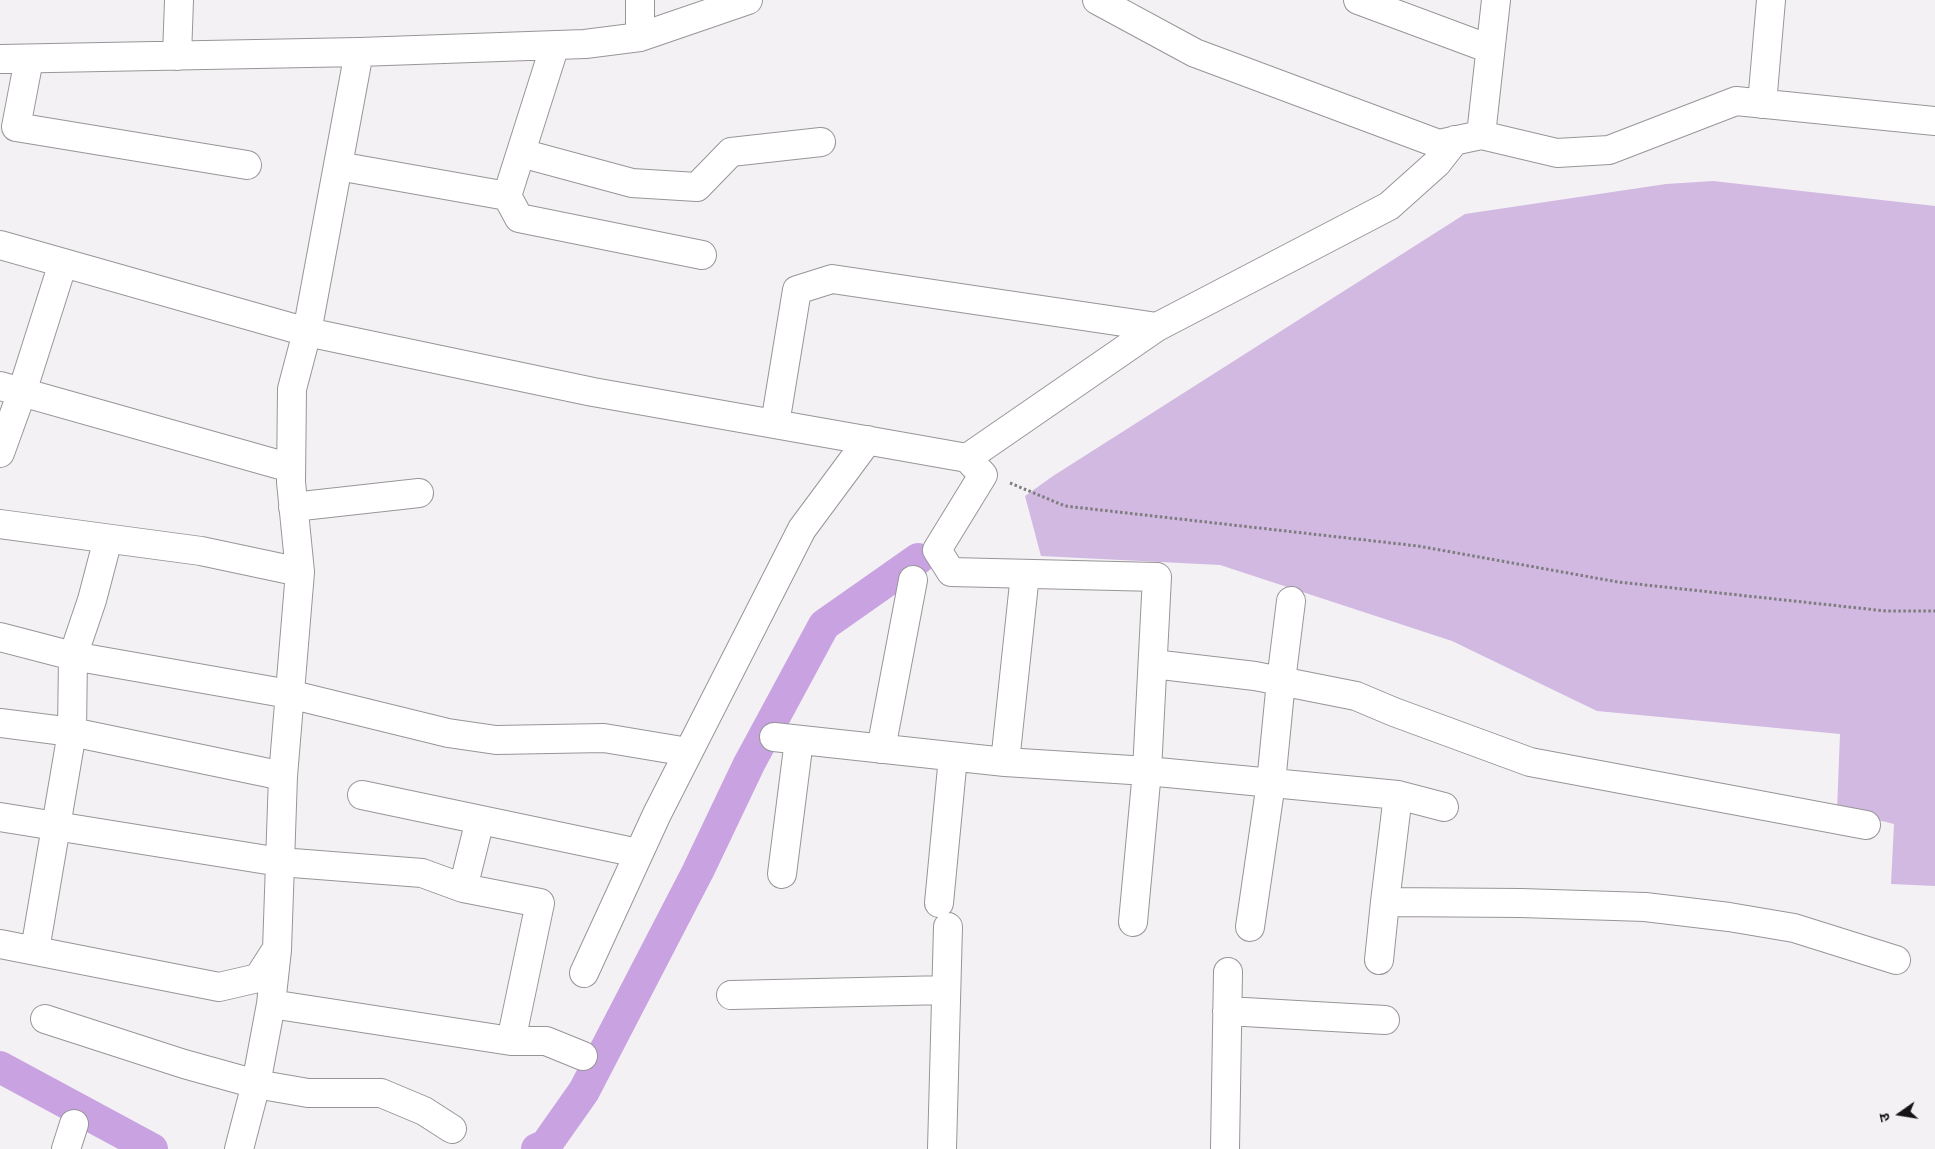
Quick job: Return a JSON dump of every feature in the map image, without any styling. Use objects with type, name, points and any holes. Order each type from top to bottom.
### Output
[{"type":"street","points":[[177,56],[179,0]]},
{"type":"street","points":[[640,0],[640,37]]},
{"type":"street","points":[[0,59],[359,52],[585,44],[640,37],[748,0]]},
{"type":"street","points":[[1097,0],[1195,53],[1439,144],[1468,138],[1557,153],[1609,150],[1736,101],[1935,121]]},
{"type":"street","points":[[1358,0],[1490,49]]},
{"type":"street","points":[[1133,922],[1147,771],[1157,577],[951,572],[937,550],[975,466],[1157,327],[1389,206],[1468,138],[1490,49],[1496,0]]},
{"type":"street","points":[[1762,104],[1771,0]]},
{"type":"street","points":[[555,45],[507,196],[519,218],[702,255]]},
{"type":"street","points":[[239,1149],[256,1084],[271,1004],[277,950],[283,776],[288,694],[300,572],[291,468],[292,389],[307,332],[359,52]]},
{"type":"street","points":[[29,59],[16,127],[247,165]]},
{"type":"street","points":[[521,153],[632,183],[697,187],[731,152],[821,142]]},
{"type":"street","points":[[338,166],[507,196]]},
{"type":"street","points":[[0,245],[307,332],[593,392],[868,440],[975,466]]},
{"type":"street","points":[[0,453],[11,389],[63,263]]},
{"type":"street","points":[[775,424],[797,290],[832,279],[1157,327]]},
{"type":"street","points":[[11,389],[291,468]]},
{"type":"street","points":[[584,973],[638,853],[802,529],[868,440]]},
{"type":"street","points":[[293,507],[419,493]]},
{"type":"street","points":[[0,524],[201,551],[300,572]]},
{"type":"street","points":[[35,950],[72,732],[73,656],[92,600],[108,539]]},
{"type":"street","points":[[1005,762],[1025,574]]},
{"type":"street","points":[[881,749],[913,580]]},
{"type":"street","points":[[1250,926],[1271,783],[1291,600]]},
{"type":"street","points":[[0,637],[73,656],[288,694],[448,733],[496,740],[604,738],[688,752]]},
{"type":"street","points":[[1153,664],[1256,676],[1356,696],[1530,762],[1866,825]]},
{"type":"street","points":[[0,722],[72,732],[283,776]]},
{"type":"street","points":[[782,874],[786,738],[1005,762],[1147,771],[1398,795],[1444,806]]},
{"type":"street","points":[[942,1149],[946,990],[943,916],[953,757]]},
{"type":"street","points":[[362,795],[638,853]]},
{"type":"street","points":[[1379,960],[1398,795]]},
{"type":"street","points":[[0,817],[280,862],[422,873],[463,888],[540,902],[511,1041]]},
{"type":"street","points":[[463,888],[480,820]]},
{"type":"street","points":[[1385,902],[1521,903],[1645,907],[1729,917],[1794,928],[1896,960]]},
{"type":"street","points":[[0,944],[219,987],[258,978],[277,950]]},
{"type":"street","points":[[1225,1149],[1228,972]]},
{"type":"street","points":[[732,995],[946,990]]},
{"type":"street","points":[[271,1004],[511,1041],[546,1042],[583,1056]]},
{"type":"street","points":[[1227,1011],[1386,1020]]},
{"type":"street","points":[[45,1019],[184,1064],[256,1084],[308,1093],[380,1093],[424,1111],[452,1129]]},
{"type":"path","points":[[975,466],[1008,483],[1065,506],[1418,546],[1618,582],[1886,611],[1935,612]]},
{"type":"shaded area","points":[[1713,181],[1935,206],[1935,886],[1891,884],[1894,824],[1837,810],[1840,734],[1597,711],[1452,641],[1220,565],[1041,556],[1025,496],[1053,476],[1465,214],[1666,184]]},
{"type":"waterway","points":[[537,1149],[546,1145],[584,1091],[698,871],[749,764],[824,625],[918,559]]},
{"type":"waterway","points":[[0,1067],[152,1149]]}]
